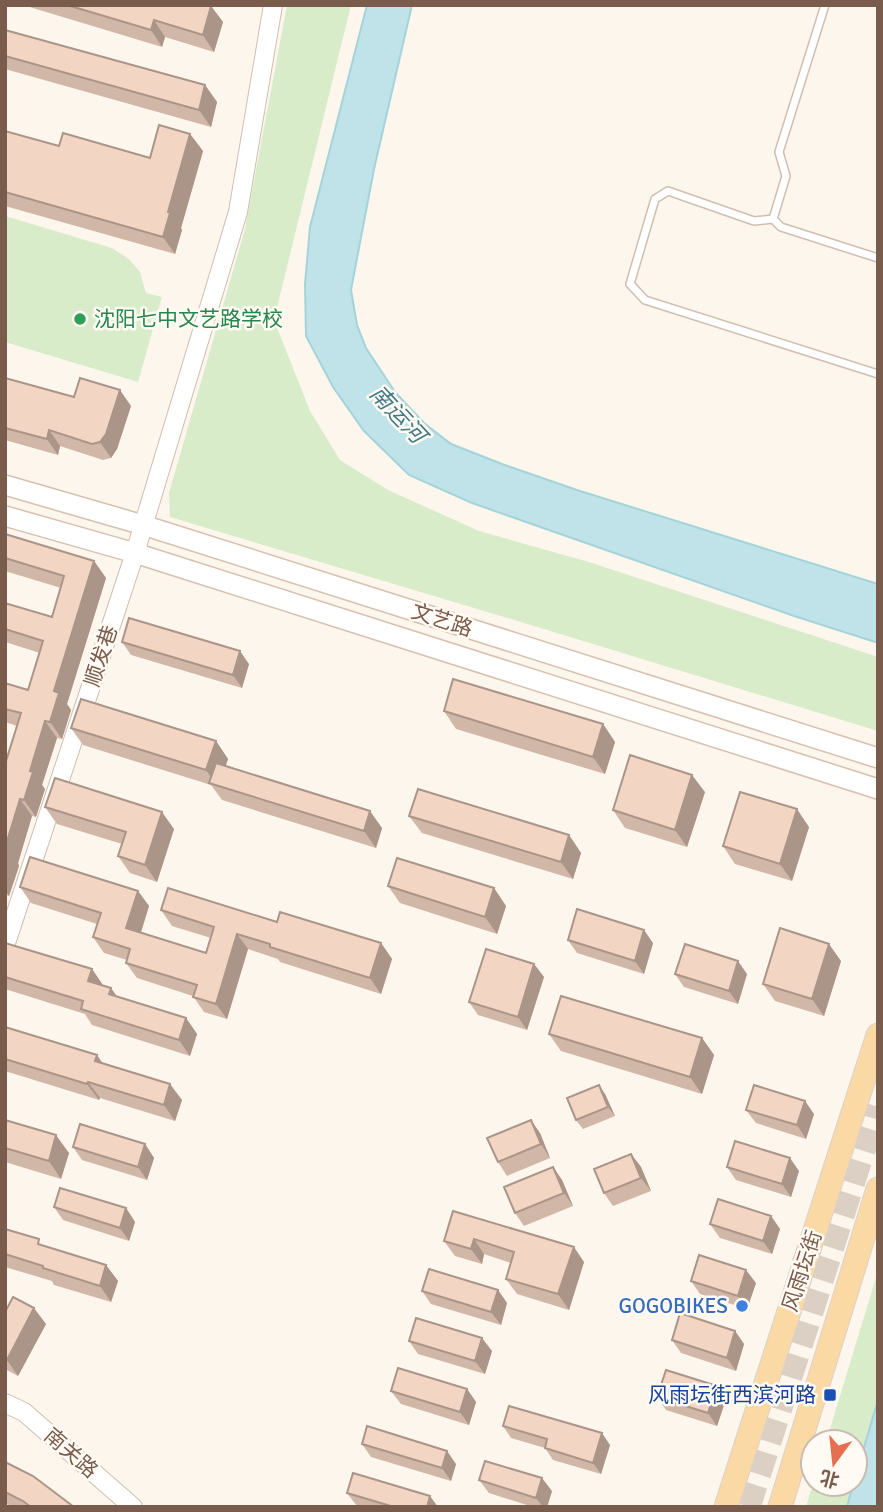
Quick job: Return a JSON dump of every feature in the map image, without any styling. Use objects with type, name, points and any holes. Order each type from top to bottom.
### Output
[{"type":"main road","name":"文艺路","points":[[5,485],[143,525],[878,758]]},
{"type":"main road","name":"文艺路","points":[[5,516],[135,553],[878,789]]},
{"type":"main road","name":"风雨坛街","points":[[726,1507],[878,1035]]},
{"type":"main road","points":[[780,1507],[878,1189]]},
{"type":"street","name":"顺发巷","points":[[5,946],[135,553],[238,212],[272,5]]},
{"type":"street","name":"南关路","points":[[5,1403],[24,1412],[133,1507]]},
{"type":"lane","points":[[773,219],[786,176],[779,152],[825,5]]},
{"type":"lane","points":[[773,219],[754,221],[668,191],[655,199],[630,284],[645,300],[878,374]]},
{"type":"lane","points":[[773,219],[781,227],[878,258]]},
{"type":"green space","points":[[287,5],[351,5],[274,320],[310,411],[340,460],[388,490],[479,531],[589,562],[878,657],[878,731],[170,517],[169,493],[245,229]]},
{"type":"green space","name":"沈阳七中文艺路学校","points":[[5,216],[112,248],[129,259],[140,272],[146,293],[162,297],[138,382],[5,342]]},
{"type":"green space","points":[[878,1271],[878,1507],[806,1507],[809,1498],[869,1498],[869,1428],[830,1428]]},
{"type":"water","name":"南运河","points":[[367,5],[412,5],[374,169],[351,290],[357,325],[366,348],[395,392],[424,423],[451,444],[577,490],[878,584],[878,643],[472,503],[409,475],[364,431],[333,387],[306,336],[305,284],[310,227]]},
{"type":"water","points":[[878,1400],[878,1507],[847,1507],[849,1498],[869,1498],[869,1431]]},
{"type":"building","points":[[67,5],[211,6],[203,35],[154,20],[151,30]]},
{"type":"building","points":[[5,30],[205,85],[199,110],[5,56]]},
{"type":"building","points":[[159,125],[190,134],[163,237],[5,192],[5,131],[59,146],[63,133],[150,158]]},
{"type":"building","points":[[5,378],[74,397],[80,378],[120,390],[106,434],[100,442],[92,444],[49,430],[47,439],[5,428]]},
{"type":"building","points":[[5,534],[94,561],[54,691],[59,693],[50,722],[45,721],[30,771],[33,772],[24,800],[20,799],[5,848],[5,760],[21,713],[5,709],[5,683],[28,690],[43,641],[5,629],[5,603],[52,617],[64,576],[5,558]]},
{"type":"building","points":[[129,618],[240,651],[233,675],[122,642]]},
{"type":"building","points":[[453,679],[603,724],[593,757],[444,711]]},
{"type":"building","points":[[81,699],[216,741],[206,770],[71,728]]},
{"type":"building","points":[[630,755],[692,775],[675,830],[613,810]]},
{"type":"building","points":[[216,763],[370,811],[364,831],[209,783]]},
{"type":"building","points":[[55,778],[162,812],[145,865],[118,856],[126,832],[45,807]]},
{"type":"building","points":[[418,789],[569,835],[561,862],[409,816]]},
{"type":"building","points":[[740,792],[797,809],[780,864],[723,846]]},
{"type":"building","points":[[30,857],[138,891],[126,928],[206,953],[214,927],[161,910],[168,888],[277,922],[280,912],[381,943],[370,978],[237,934],[216,1004],[193,997],[197,985],[126,963],[130,949],[93,937],[101,913],[20,887]]},
{"type":"building","points":[[397,858],[494,888],[485,917],[388,886]]},
{"type":"building","points":[[577,909],[644,930],[635,961],[568,940]]},
{"type":"building","points":[[780,928],[829,944],[812,999],[763,984]]},
{"type":"building","points":[[5,943],[92,969],[88,981],[111,988],[109,994],[186,1018],[179,1040],[81,1009],[83,1001],[5,977]]},
{"type":"building","points":[[685,944],[738,961],[729,991],[675,974]]},
{"type":"building","points":[[486,949],[534,964],[518,1017],[469,1002]]},
{"type":"building","points":[[561,996],[702,1038],[690,1077],[549,1034]]},
{"type":"building","points":[[5,1027],[97,1055],[95,1061],[170,1084],[164,1105],[5,1059]]},
{"type":"building","points":[[599,1085],[608,1107],[576,1120],[567,1098]]},
{"type":"building","points":[[754,1085],[805,1101],[797,1125],[746,1110]]},
{"type":"building","points":[[5,1120],[56,1135],[49,1161],[5,1148]]},
{"type":"building","points":[[531,1120],[541,1144],[498,1162],[487,1138]]},
{"type":"building","points":[[80,1124],[145,1144],[138,1167],[73,1147]]},
{"type":"building","points":[[735,1141],[790,1158],[782,1184],[727,1167]]},
{"type":"building","points":[[631,1154],[641,1178],[604,1193],[594,1169]]},
{"type":"building","points":[[553,1167],[564,1193],[515,1213],[504,1187]]},
{"type":"building","points":[[60,1188],[126,1208],[120,1228],[54,1207]]},
{"type":"building","points":[[718,1199],[771,1216],[763,1241],[710,1224]]},
{"type":"building","points":[[453,1211],[574,1247],[558,1294],[506,1279],[514,1252],[474,1239],[471,1249],[444,1241]]},
{"type":"building","points":[[5,1229],[39,1239],[38,1244],[106,1265],[100,1286],[5,1254]]},
{"type":"building","points":[[699,1255],[746,1270],[738,1296],[691,1281]]},
{"type":"building","points":[[429,1269],[498,1290],[491,1312],[422,1291]]},
{"type":"building","points":[[13,1297],[34,1308],[7,1360],[5,1312]]},
{"type":"building","points":[[680,1313],[735,1331],[727,1358],[672,1340]]},
{"type":"building","points":[[416,1318],[482,1338],[475,1361],[409,1341]]},
{"type":"building","points":[[398,1368],[467,1389],[460,1412],[391,1391]]},
{"type":"building","points":[[666,1370],[717,1386],[708,1413],[657,1397]]},
{"type":"building","points":[[509,1406],[602,1433],[593,1463],[545,1448],[547,1439],[503,1426]]},
{"type":"building","points":[[367,1426],[447,1451],[442,1468],[362,1444]]},
{"type":"building","points":[[485,1461],[542,1478],[536,1498],[479,1480]]},
{"type":"building","points":[[5,1462],[33,1476],[74,1507],[31,1507],[5,1492]]},
{"type":"building","points":[[353,1473],[430,1496],[427,1507],[394,1507],[347,1493]]},
{"type":"tunnel","points":[[749,1507],[878,1107]]},
{"type":"place","name":"沈阳七中文艺路学校","points":[[80,319]]},
{"type":"place","name":"GOGOBIKES","points":[[742,1306]]},
{"type":"place","name":"风雨坛街西滨河路","points":[[830,1395]]}]
